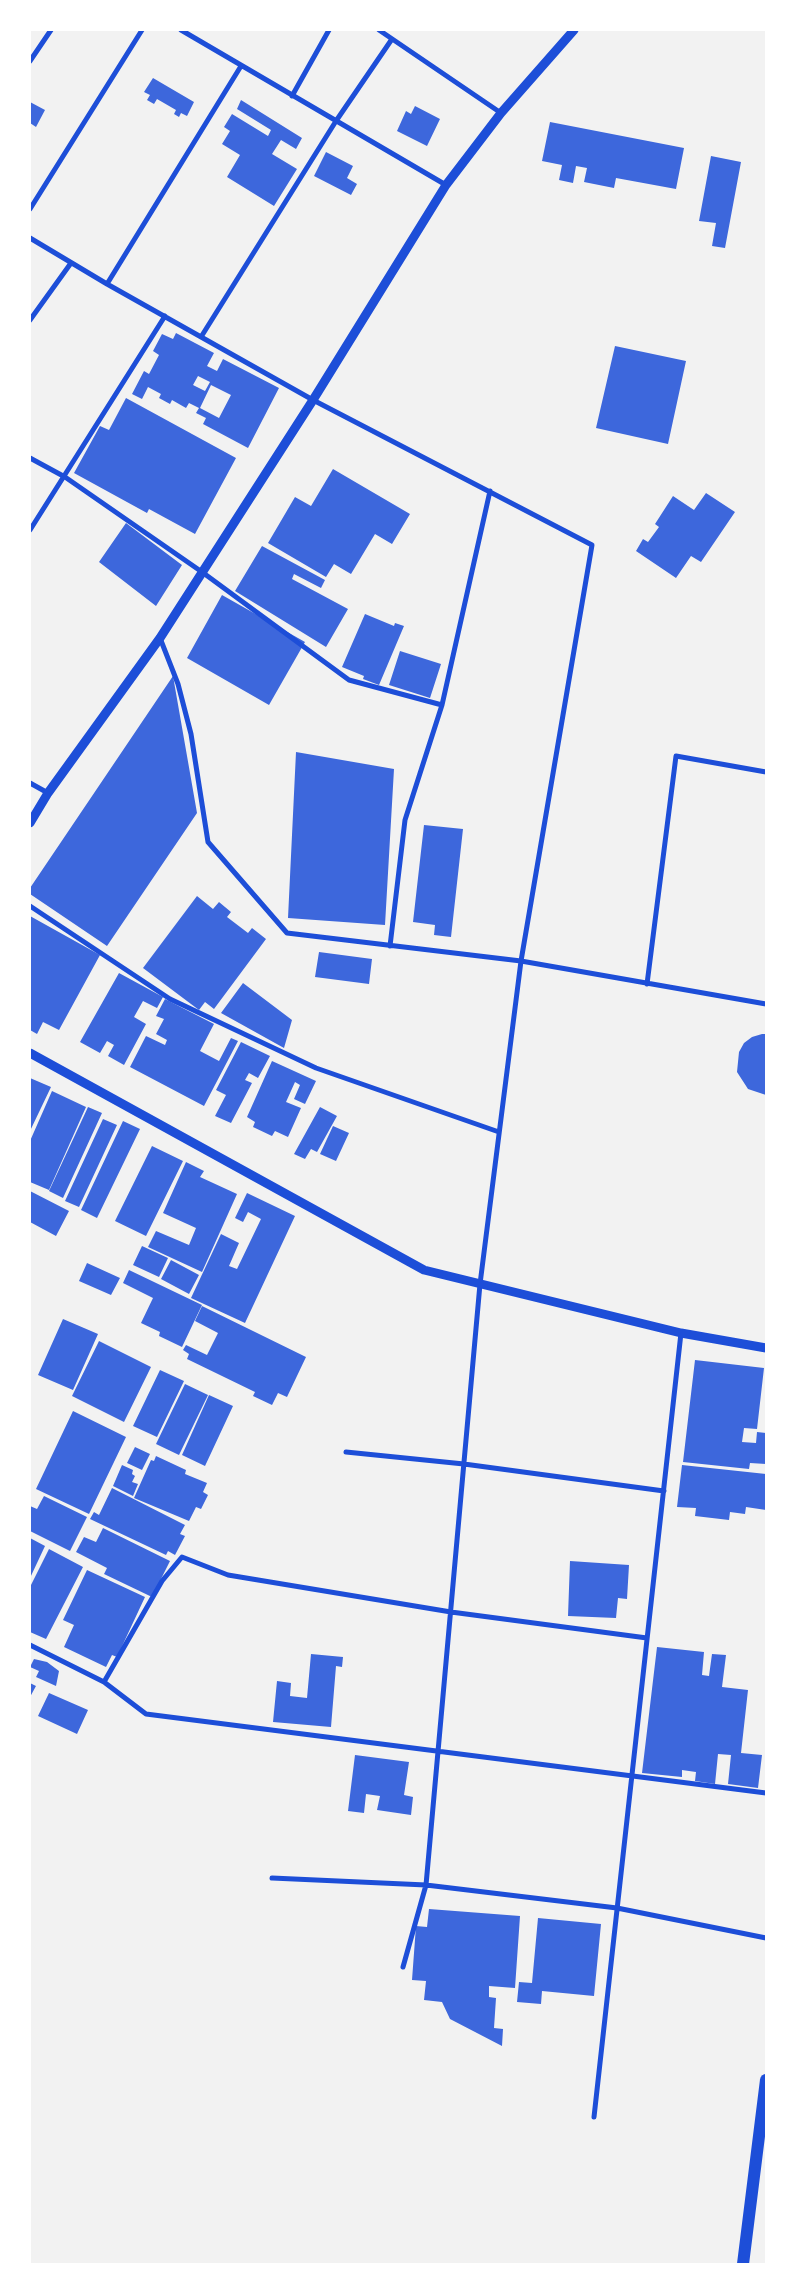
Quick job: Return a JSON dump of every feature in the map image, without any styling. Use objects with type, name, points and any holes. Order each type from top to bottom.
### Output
[{"type":"main road","points":[[743,2264],[766,2080]]},
{"type":"street","points":[[30,61],[51,30]]},
{"type":"street","points":[[30,209],[142,30]]},
{"type":"street","points":[[181,30],[446,185]]},
{"type":"street","points":[[292,96],[329,30]]},
{"type":"street","points":[[379,30],[501,113]]},
{"type":"street","points":[[30,823],[48,794],[160,638],[313,400],[446,185],[501,113],[574,30]]},
{"type":"street","points":[[201,337],[336,121],[392,39]]},
{"type":"street","points":[[107,284],[241,66]]},
{"type":"street","points":[[30,238],[107,284],[313,400],[592,545],[521,961],[480,1284],[426,1885],[402,1967]]},
{"type":"street","points":[[30,320],[71,263]]},
{"type":"street","points":[[30,530],[165,316]]},
{"type":"street","points":[[30,458],[65,477],[202,572],[349,680],[442,705]]},
{"type":"street","points":[[390,946],[405,820],[442,705],[490,491]]},
{"type":"street","points":[[160,638],[178,684],[191,734],[208,842],[286,933],[521,961],[766,1004]]},
{"type":"street","points":[[647,984],[676,756],[766,772]]},
{"type":"street","points":[[30,783],[48,794]]},
{"type":"street","points":[[30,906],[178,1003],[316,1068],[499,1132]]},
{"type":"street","points":[[30,1053],[424,1270],[681,1333],[766,1348]]},
{"type":"street","points":[[594,2118],[681,1333]]},
{"type":"street","points":[[346,1452],[464,1464],[664,1491]]},
{"type":"street","points":[[104,1682],[162,1581],[182,1557],[228,1575],[451,1612],[647,1638]]},
{"type":"street","points":[[30,1646],[104,1682],[146,1714],[438,1753],[766,1793]]},
{"type":"street","points":[[272,1878],[426,1885],[618,1908],[766,1938]]},
{"type":"building","points":[[153,78],[194,102],[187,116],[181,113],[179,117],[174,114],[176,110],[157,99],[154,104],[147,100],[150,95],[144,92]]},
{"type":"building","points":[[241,100],[302,138],[296,149],[281,140],[272,154],[297,169],[274,206],[227,177],[240,155],[222,144],[230,131],[224,127],[232,114],[268,136],[271,130],[237,109]]},
{"type":"building","points":[[30,102],[45,110],[36,127],[30,123]]},
{"type":"building","points":[[415,106],[440,119],[427,146],[397,131],[406,111],[411,114]]},
{"type":"building","points":[[550,122],[684,148],[676,189],[616,178],[614,188],[584,182],[587,168],[576,166],[573,183],[559,180],[562,165],[542,161]]},
{"type":"building","points":[[326,152],[353,166],[347,178],[357,184],[351,195],[314,176]]},
{"type":"building","points":[[711,156],[741,162],[725,248],[712,246],[716,223],[699,221]]},
{"type":"building","points":[[176,333],[214,353],[207,366],[217,371],[223,359],[279,388],[248,448],[203,424],[206,418],[196,413],[199,408],[189,403],[186,408],[172,400],[170,404],[159,398],[161,394],[148,387],[142,399],[132,394],[144,371],[149,374],[159,355],[153,351],[162,334],[173,339]],"holes":[[[198,376],[210,382],[205,391],[193,385]],[[211,385],[231,395],[219,418],[200,408]]]},
{"type":"building","points":[[615,346],[686,361],[668,444],[596,428]]},
{"type":"building","points":[[126,398],[236,458],[195,534],[149,509],[147,513],[74,473],[100,426],[109,430]]},
{"type":"building","points":[[333,469],[410,514],[392,544],[375,534],[351,574],[334,564],[326,577],[268,543],[295,497],[311,506]]},
{"type":"building","points":[[706,493],[735,512],[701,562],[691,556],[676,578],[636,551],[643,539],[648,542],[659,527],[655,524],[673,496],[694,510]]},
{"type":"building","points":[[126,523],[182,565],[156,606],[99,562]]},
{"type":"building","points":[[262,546],[325,580],[321,588],[294,574],[292,579],[348,609],[326,647],[235,591]]},
{"type":"building","points":[[222,595],[305,642],[269,705],[187,658]]},
{"type":"building","points":[[365,614],[394,626],[395,623],[404,626],[379,685],[363,679],[364,676],[342,667]]},
{"type":"building","points":[[400,651],[441,664],[430,698],[389,685]]},
{"type":"building","points":[[173,676],[197,813],[107,946],[30,894],[30,888]]},
{"type":"building","points":[[296,752],[394,769],[385,925],[288,918]]},
{"type":"building","points":[[424,825],[463,829],[451,937],[434,935],[435,925],[413,922]]},
{"type":"building","points":[[197,896],[213,909],[219,902],[231,912],[227,917],[248,933],[252,928],[266,939],[214,1009],[205,1002],[199,1010],[143,968]]},
{"type":"building","points":[[30,916],[100,955],[59,1030],[43,1022],[37,1034],[30,1030]]},
{"type":"building","points":[[319,952],[372,959],[369,984],[315,977]]},
{"type":"building","points":[[119,973],[163,997],[157,1008],[143,1001],[134,1017],[146,1024],[124,1065],[108,1056],[114,1045],[107,1041],[100,1053],[80,1042]]},
{"type":"building","points":[[243,983],[292,1020],[284,1048],[221,1013]]},
{"type":"building","points":[[165,999],[214,1024],[200,1051],[219,1061],[231,1038],[238,1041],[204,1106],[130,1067],[146,1036],[165,1045],[167,1040],[156,1034],[164,1019],[156,1016]]},
{"type":"building","points":[[766,1034],[766,1095],[748,1089],[737,1072],[739,1052],[744,1043],[752,1037]]},
{"type":"building","points":[[241,1042],[270,1056],[258,1078],[249,1073],[245,1080],[252,1083],[231,1123],[215,1116],[226,1095],[216,1090]]},
{"type":"building","points":[[272,1061],[316,1081],[305,1104],[294,1099],[300,1085],[295,1082],[286,1102],[301,1108],[288,1137],[275,1131],[272,1136],[253,1127],[255,1122],[247,1117]]},
{"type":"building","points":[[30,1078],[51,1087],[30,1131]]},
{"type":"building","points":[[52,1091],[86,1107],[49,1190],[30,1182],[30,1141]]},
{"type":"building","points":[[88,1107],[102,1113],[63,1198],[49,1191]]},
{"type":"building","points":[[320,1107],[337,1116],[317,1152],[311,1149],[305,1159],[294,1154]]},
{"type":"building","points":[[103,1119],[117,1125],[79,1207],[65,1201]]},
{"type":"building","points":[[123,1121],[140,1129],[97,1218],[81,1210]]},
{"type":"building","points":[[333,1126],[349,1133],[336,1161],[320,1154]]},
{"type":"building","points":[[152,1146],[183,1161],[146,1236],[115,1221]]},
{"type":"building","points":[[186,1162],[204,1171],[200,1177],[237,1194],[202,1272],[148,1247],[156,1231],[189,1245],[196,1228],[163,1213]]},
{"type":"building","points":[[30,1191],[69,1211],[56,1236],[30,1222]]},
{"type":"building","points":[[247,1193],[295,1216],[245,1323],[191,1298],[221,1234],[239,1243],[229,1266],[237,1269],[261,1219],[248,1212],[243,1222],[235,1218]]},
{"type":"building","points":[[142,1246],[168,1258],[159,1277],[133,1265]]},
{"type":"building","points":[[171,1260],[199,1275],[189,1294],[161,1279]]},
{"type":"building","points":[[87,1263],[120,1278],[111,1295],[79,1281]]},
{"type":"building","points":[[129,1270],[202,1305],[182,1347],[159,1336],[160,1332],[141,1323],[153,1298],[123,1283]]},
{"type":"building","points":[[202,1306],[306,1357],[287,1397],[278,1393],[272,1405],[253,1396],[255,1392],[187,1359],[189,1354],[183,1350],[186,1345],[207,1355],[218,1333],[195,1321]]},
{"type":"building","points":[[63,1319],[98,1334],[73,1390],[38,1375]]},
{"type":"building","points":[[99,1341],[151,1367],[124,1422],[72,1396]]},
{"type":"building","points":[[695,1360],[764,1368],[757,1429],[744,1428],[742,1442],[756,1443],[757,1432],[766,1433],[766,1464],[750,1463],[749,1469],[683,1462]]},
{"type":"building","points":[[160,1370],[184,1381],[157,1437],[133,1426]]},
{"type":"building","points":[[185,1384],[208,1395],[179,1455],[156,1444]]},
{"type":"building","points":[[209,1395],[233,1406],[205,1466],[182,1455]]},
{"type":"building","points":[[73,1411],[126,1437],[89,1514],[36,1489]]},
{"type":"building","points":[[135,1447],[150,1454],[142,1470],[127,1463]]},
{"type":"building","points":[[156,1456],[186,1470],[185,1474],[207,1483],[203,1492],[208,1495],[201,1509],[196,1507],[189,1521],[134,1498],[151,1460],[154,1461]]},
{"type":"building","points":[[122,1465],[133,1470],[132,1474],[135,1476],[132,1482],[138,1484],[133,1496],[113,1486]]},
{"type":"building","points":[[682,1465],[766,1474],[766,1510],[746,1507],[745,1514],[730,1512],[729,1520],[695,1516],[696,1508],[677,1507]]},
{"type":"building","points":[[112,1488],[185,1525],[180,1534],[185,1536],[175,1555],[168,1551],[166,1555],[90,1519],[94,1512],[99,1515]]},
{"type":"building","points":[[44,1496],[87,1517],[70,1551],[30,1531],[30,1506],[37,1509]]},
{"type":"building","points":[[103,1528],[170,1561],[152,1597],[104,1574],[107,1568],[76,1552],[84,1537],[96,1542]]},
{"type":"building","points":[[30,1538],[45,1546],[30,1578]]},
{"type":"building","points":[[49,1549],[83,1567],[46,1639],[30,1632],[30,1587]]},
{"type":"building","points":[[570,1561],[629,1565],[627,1599],[618,1598],[616,1618],[568,1616]]},
{"type":"building","points":[[87,1570],[145,1597],[117,1657],[112,1655],[106,1667],[64,1647],[74,1625],[63,1620]]},
{"type":"building","points":[[657,1647],[704,1652],[702,1675],[709,1676],[712,1654],[726,1655],[722,1687],[748,1690],[741,1753],[762,1755],[758,1788],[728,1784],[731,1755],[718,1754],[715,1784],[695,1781],[696,1772],[682,1770],[682,1777],[642,1773]]},
{"type":"building","points":[[311,1654],[343,1657],[342,1667],[336,1666],[331,1727],[273,1722],[277,1681],[291,1683],[290,1696],[307,1698]]},
{"type":"building","points":[[34,1659],[47,1662],[59,1671],[56,1686],[36,1677],[39,1671],[30,1667]]},
{"type":"building","points":[[30,1683],[36,1686],[30,1697]]},
{"type":"building","points":[[49,1693],[88,1710],[77,1734],[38,1716]]},
{"type":"building","points":[[355,1755],[409,1762],[404,1795],[413,1797],[411,1815],[377,1810],[380,1796],[366,1794],[364,1813],[348,1811]]},
{"type":"building","points":[[429,1909],[520,1916],[515,1988],[489,1986],[489,1997],[496,1998],[494,2028],[503,2029],[502,2046],[450,2019],[442,2002],[424,2000],[426,1981],[412,1980],[416,1926],[427,1927]]},
{"type":"building","points":[[538,1918],[601,1924],[594,1996],[542,1991],[541,2004],[517,2002],[519,1982],[532,1983]]}]
